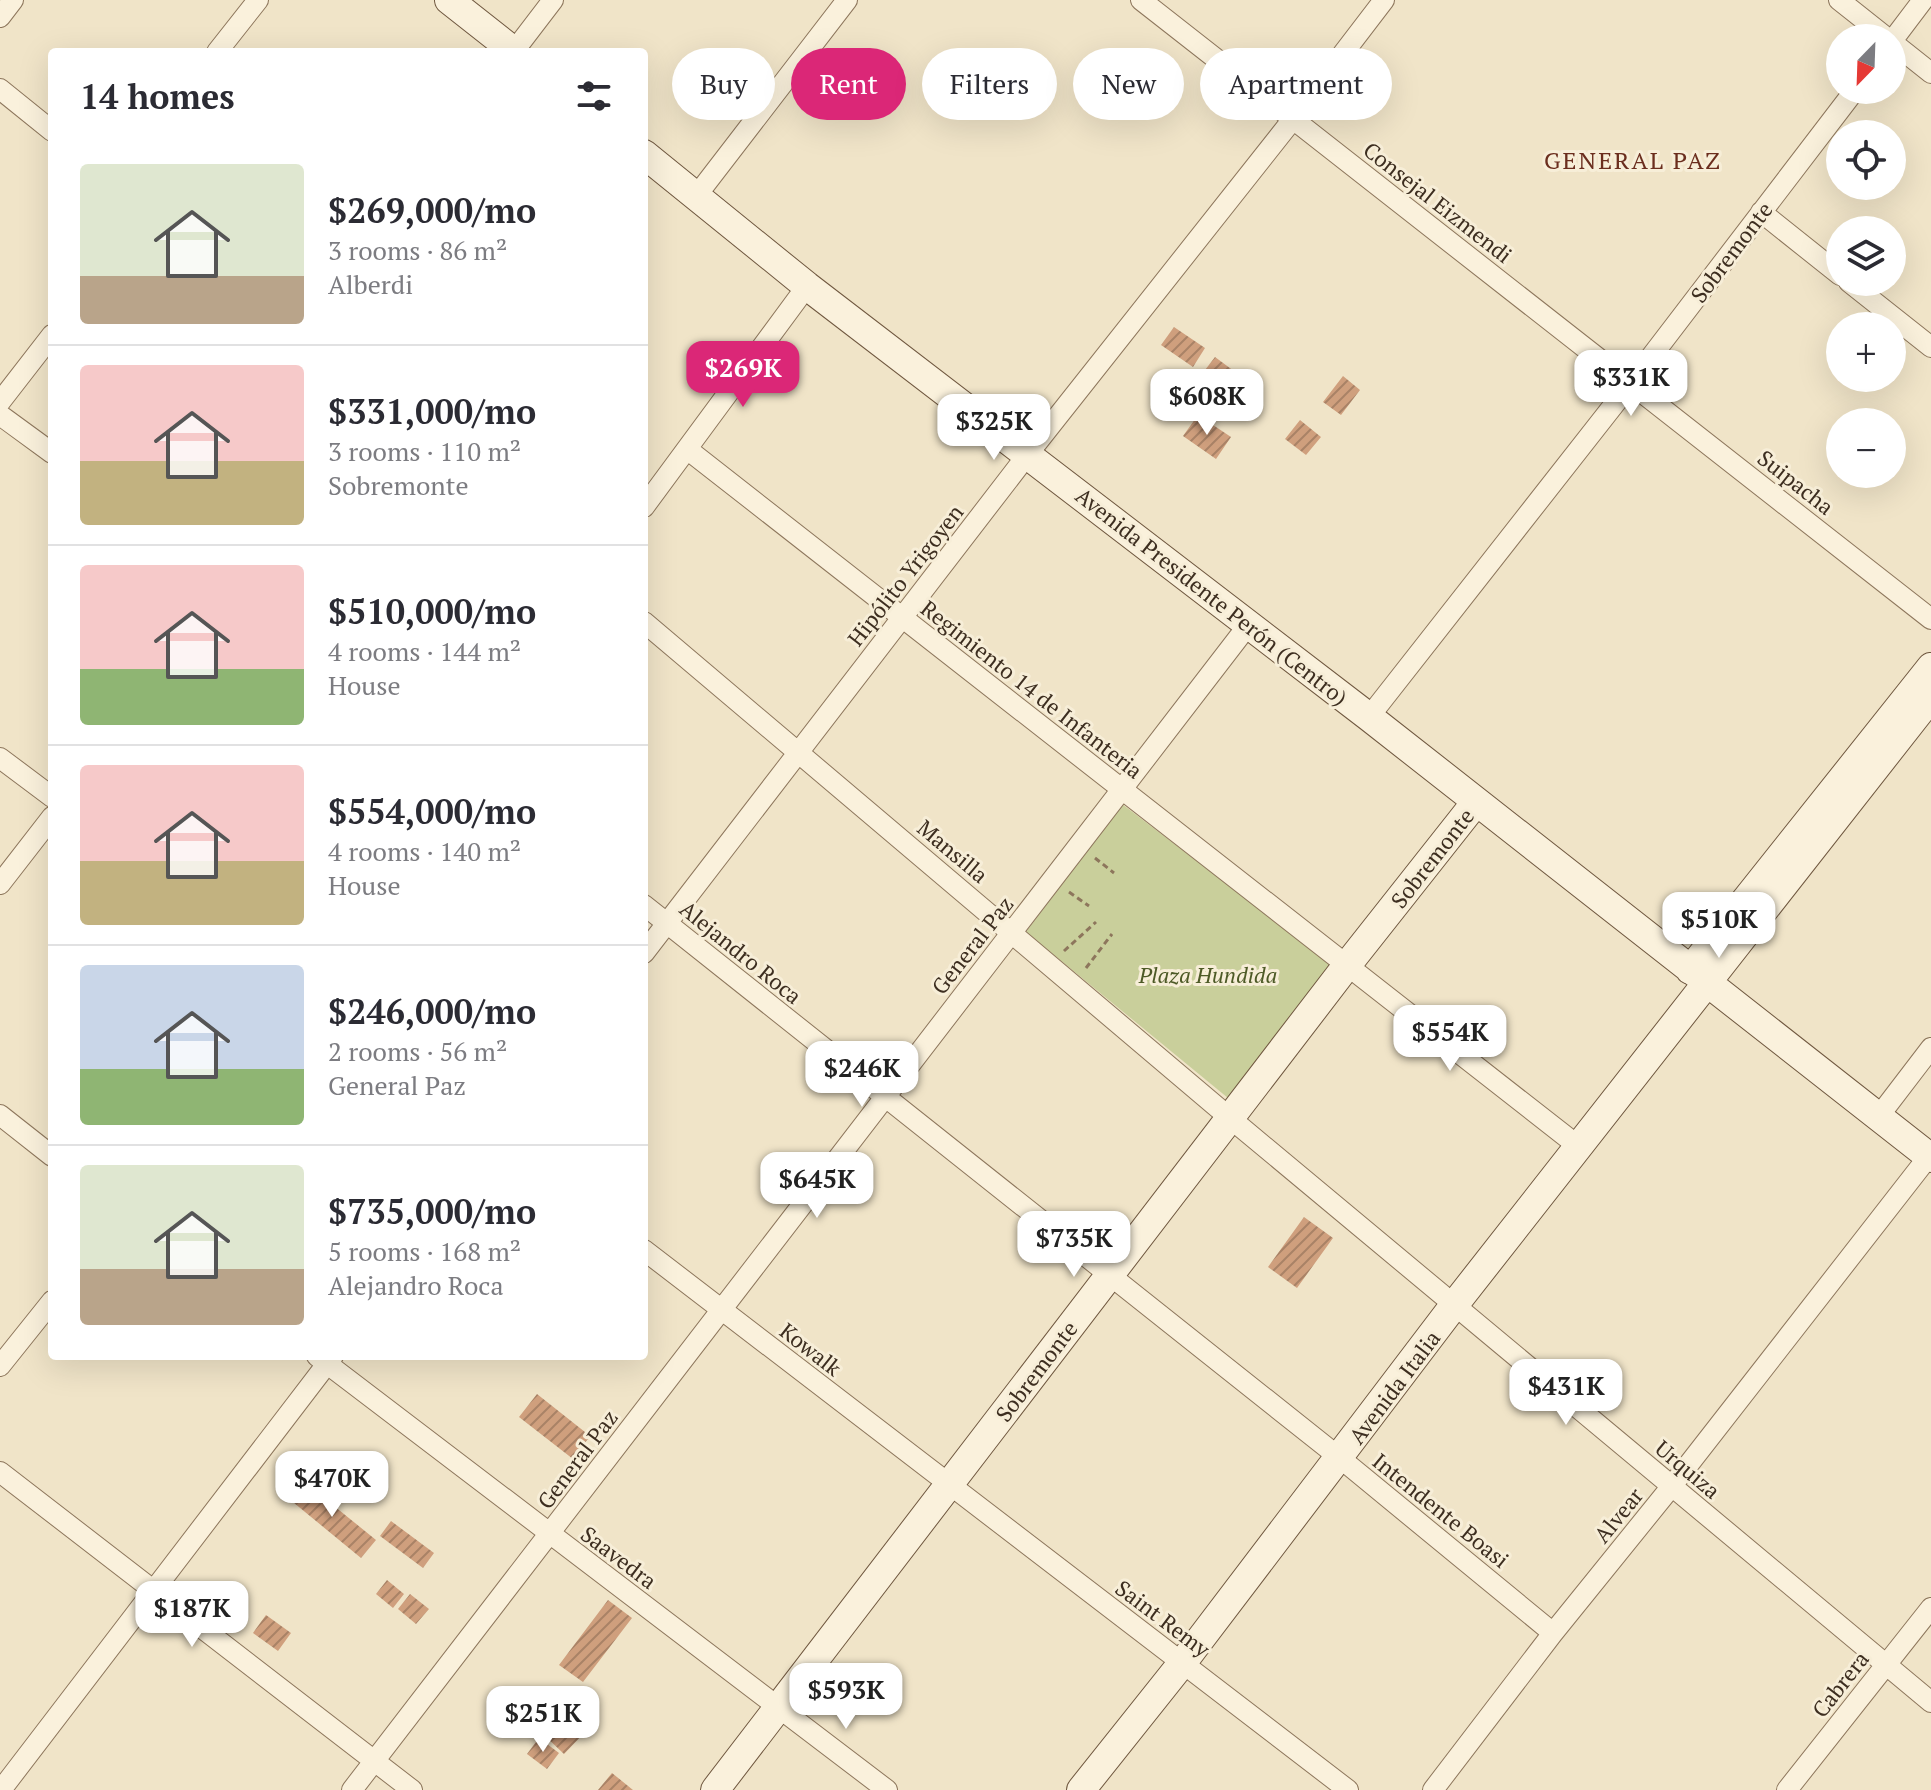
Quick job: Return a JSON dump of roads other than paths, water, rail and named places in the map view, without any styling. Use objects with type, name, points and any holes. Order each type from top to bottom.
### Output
[{"type":"main road","points":[[449,0],[509,48]]},
{"type":"main road","name":"Avenida Presidente Perón (Centro)","points":[[648,157],[807,286],[1369,717],[1930,1157]]},
{"type":"main road","points":[[1698,977],[1931,667]]},
{"type":"main road","points":[[1698,977],[1931,697]]},
{"type":"main road","name":"Sobremonte","points":[[715,1790],[1348,964],[1476,802]]},
{"type":"main road","name":"Avenida Italia","points":[[1081,1790],[1183,1662],[1578,1146],[1698,977]]},
{"type":"street","points":[[0,17],[13,0]]},
{"type":"street","points":[[220,48],[258,0]]},
{"type":"street","points":[[517,48],[553,0]]},
{"type":"street","points":[[697,195],[847,0]]},
{"type":"street","name":"Consejal Eizmendi","points":[[1141,0],[1202,48]]},
{"type":"street","name":"Hipólito Yrigoyen","points":[[1347,48],[1384,0]]},
{"type":"street","points":[[1839,0],[1869,24]]},
{"type":"street","points":[[1905,24],[1923,0]]},
{"type":"street","points":[[1906,53],[1931,73]]},
{"type":"street","points":[[1,91],[48,128]]},
{"type":"street","name":"Sobremonte","points":[[1369,717],[1631,383],[1844,104]]},
{"type":"street","name":"Hipólito Yrigoyen","points":[[648,948],[1028,454],[1292,120]]},
{"type":"street","name":"Consejal Eizmendi","points":[[1294,120],[1631,383]]},
{"type":"street","points":[[1761,212],[1826,264]]},
{"type":"street","points":[[648,502],[807,286]]},
{"type":"street","points":[[1867,296],[1931,347]]},
{"type":"street","points":[[0,402],[48,340]]},
{"type":"street","name":"Suipacha","points":[[1631,383],[1931,619]]},
{"type":"street","points":[[0,415],[48,450]]},
{"type":"street","name":"Regimiento 14 de Infanteria","points":[[687,449],[1578,1146]]},
{"type":"street","name":"General Paz","points":[[352,1790],[1249,624]]},
{"type":"street","name":"Mansilla","points":[[648,625],[1230,1118]]},
{"type":"street","points":[[0,758],[48,794]]},
{"type":"street","points":[[0,884],[48,822]]},
{"type":"street","name":"Alejandro Roca","points":[[648,908],[1109,1276]]},
{"type":"street","points":[[1879,1116],[1931,1048]]},
{"type":"street","points":[[0,1115],[48,1153]]},
{"type":"street","name":"Urquiza","points":[[1230,1118],[1931,1702]]},
{"type":"street","name":"Alvear","points":[[1433,1790],[1553,1633],[1930,1157]]},
{"type":"street","name":"Kowalk","points":[[648,1253],[949,1486]]},
{"type":"street","name":"Intendente Boasi","points":[[1109,1276],[1340,1458],[1553,1633]]},
{"type":"street","points":[[0,1366],[48,1306]]},
{"type":"street","points":[[1,1790],[154,1592],[325,1360]]},
{"type":"street","name":"Saavedra","points":[[327,1360],[887,1790]]},
{"type":"street","points":[[0,1472],[412,1790]]},
{"type":"street","name":"Saint Remy","points":[[949,1486],[1348,1790]]},
{"type":"street","name":"Cabrera","points":[[1787,1790],[1931,1608]]},
{"type":"district","name":"GENERAL PAZ","points":[[1633,160]]},
{"type":"park label","name":"Plaza Hundida","points":[[1208,974]]}]
